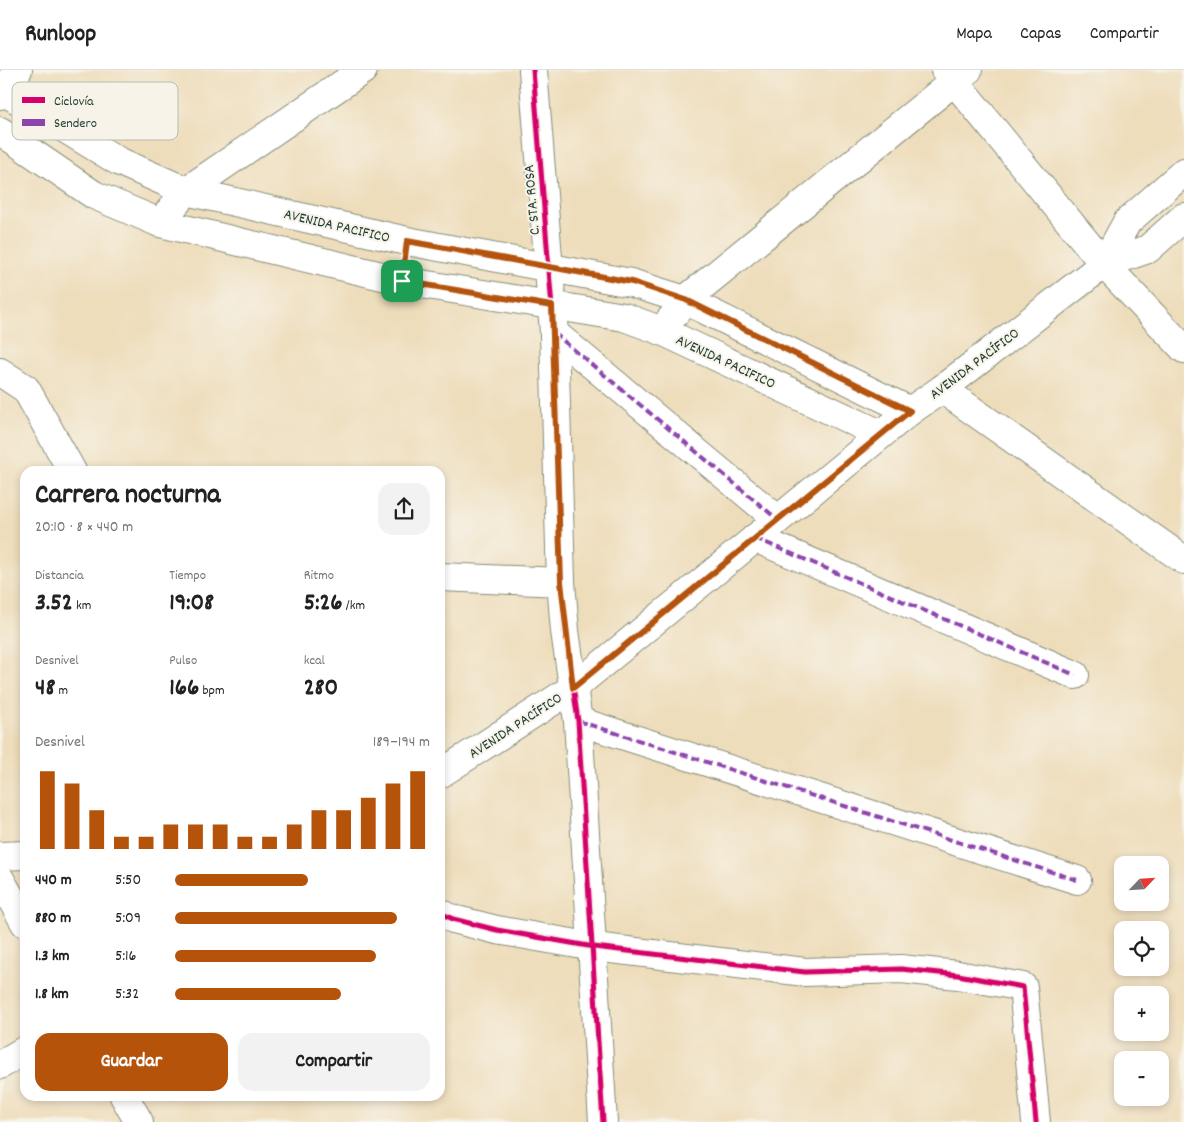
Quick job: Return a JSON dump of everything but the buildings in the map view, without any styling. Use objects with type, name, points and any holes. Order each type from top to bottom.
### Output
[{"type":"street","points":[[160,223],[186,191],[363,70]]},
{"type":"street","name":"C. STA. ROSA","points":[[534,70],[554,334],[561,582],[578,721],[594,947],[603,1122]]},
{"type":"street","points":[[662,331],[686,300],[956,74],[1104,264],[1184,349]]},
{"type":"street","name":"AVENIDA PACIFICO","points":[[0,131],[12,139]]},
{"type":"street","name":"AVENIDA PACIFICO","points":[[13,140],[94,195],[160,223],[402,281],[624,316],[662,331],[880,434]]},
{"type":"street","name":"AVENIDA PACIFICO","points":[[86,140],[118,161],[186,191],[407,241],[632,282],[686,300],[910,411]]},
{"type":"street","points":[[1104,264],[1127,222],[1184,172]]},
{"type":"street","points":[[1104,264],[1148,249],[1184,217]]},
{"type":"street","points":[[402,281],[407,241]]},
{"type":"street","name":"AVENIDA PACÍFICO","points":[[445,771],[573,688],[880,434],[942,389],[1104,264]]},
{"type":"street","points":[[554,334],[777,519]]},
{"type":"street","points":[[0,372],[26,389],[69,466]]},
{"type":"street","points":[[942,389],[1184,560]]},
{"type":"street","points":[[755,538],[1076,675]]},
{"type":"street","points":[[445,577],[561,582]]},
{"type":"street","points":[[578,721],[1077,880]]},
{"type":"street","points":[[0,856],[20,855]]},
{"type":"street","points":[[0,879],[20,914]]},
{"type":"street","points":[[445,915],[497,930],[594,947],[805,972],[901,969],[958,975],[1023,987],[1036,1122]]},
{"type":"street","points":[[0,1065],[20,1053]]},
{"type":"street","points":[[127,1101],[139,1122]]},
{"type":"marked path","points":[[554,333],[777,519]]},
{"type":"marked path","points":[[755,538],[1075,675]]},
{"type":"marked path","points":[[578,721],[1077,880]]},
{"type":"cycle path","points":[[533,70],[554,333],[561,582],[565,631],[578,721],[603,1122]]},
{"type":"cycle path","points":[[445,915],[497,930],[594,947],[805,972],[901,969],[958,975],[1023,987],[1036,1122]]},
{"type":"route","points":[[407,241],[632,282],[686,300],[910,411],[573,688],[565,631],[561,582],[552,306],[402,281],[407,241]]}]
